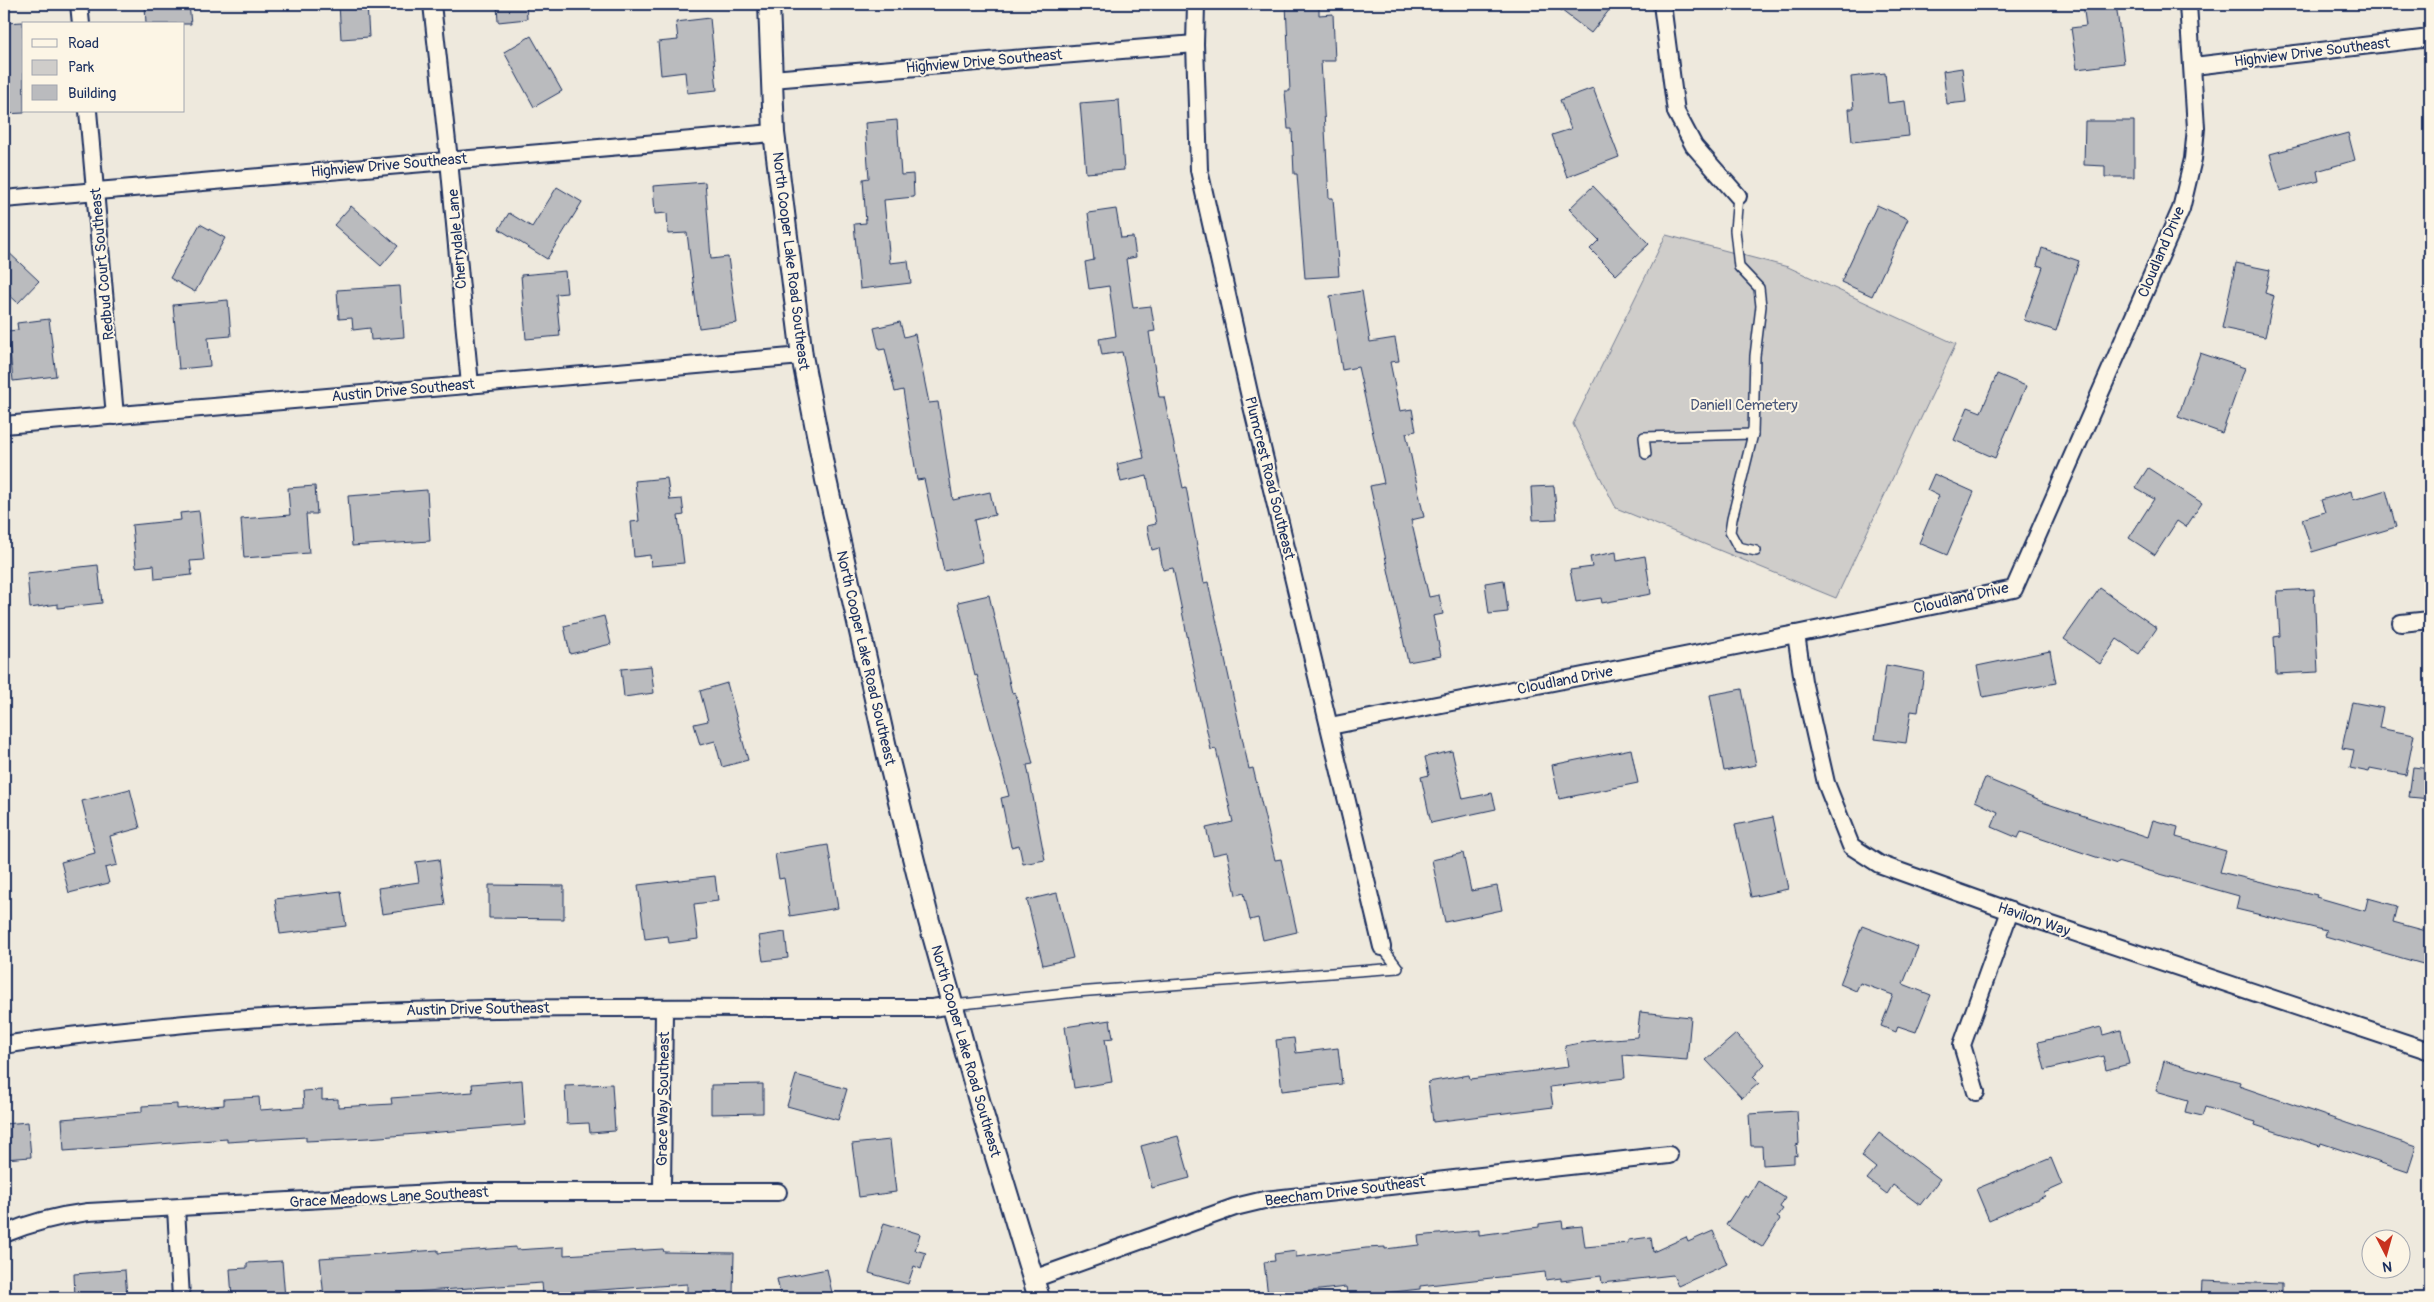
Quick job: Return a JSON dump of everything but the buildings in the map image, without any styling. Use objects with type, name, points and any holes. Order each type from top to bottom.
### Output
[{"type":"street","points":[[79,4],[81,22]]},
{"type":"street","name":"Cherrydale Lane","points":[[432,4],[470,384]]},
{"type":"street","name":"North Cooper Lake Road Southeast","points":[[768,4],[774,133],[802,356],[851,595],[889,761],[929,922],[982,1111],[1039,1298]]},
{"type":"street","name":"Plumcrest Road Southeast","points":[[1196,4],[1195,44],[1200,170],[1252,406],[1382,947]]},
{"type":"street","points":[[1662,4],[1676,112],[1694,146],[1738,196]]},
{"type":"street","name":"Cloudland Drive","points":[[1330,726],[2014,589],[2181,209],[2193,159],[2196,128],[2194,66],[2188,4]]},
{"type":"street","name":"Highview Drive Southeast","points":[[2194,66],[2430,38]]},
{"type":"street","name":"Highview Drive Southeast","points":[[772,79],[1195,44]]},
{"type":"street","name":"Redbud Court Southeast","points":[[88,112],[115,416]]},
{"type":"street","name":"Highview Drive Southeast","points":[[4,199],[774,133]]},
{"type":"street","name":"Austin Drive Southeast","points":[[4,425],[802,356]]},
{"type":"street","points":[[2401,623],[2430,620]]},
{"type":"street","name":"Havilon Way","points":[[1796,634],[1803,681],[1826,783],[1851,846],[1879,864],[2010,911],[2430,1051]]},
{"type":"street","points":[[1976,1092],[1962,1045],[2010,911]]},
{"type":"street","name":"Austin Drive Southeast","points":[[4,1045],[59,1036],[252,1018],[375,1011],[579,1007],[664,1009],[932,1008],[953,1005]]},
{"type":"street","name":"Grace Way Southeast","points":[[662,1190],[664,1009]]},
{"type":"street","name":"Beecham Drive Southeast","points":[[1033,1279],[1235,1207],[1264,1200],[1669,1155]]},
{"type":"street","name":"Grace Meadows Lane Southeast","points":[[4,1234],[54,1216],[88,1212],[451,1192],[662,1190],[778,1192]]},
{"type":"street","points":[[176,1208],[181,1298]]},
{"type":"lane","points":[[1738,196],[1734,230],[1736,252],[1739,266],[1759,288],[1761,306],[1755,356],[1753,434],[1730,532],[1738,547],[1756,551]]},
{"type":"lane","points":[[1646,454],[1644,437],[1753,434]]},
{"type":"lane","points":[[953,1005],[1076,992],[1398,968],[1382,947]]},
{"type":"green space","name":"Daniell Cemetery","points":[[1666,235],[1788,267],[1956,344],[1836,598],[1616,508],[1573,424]]}]
